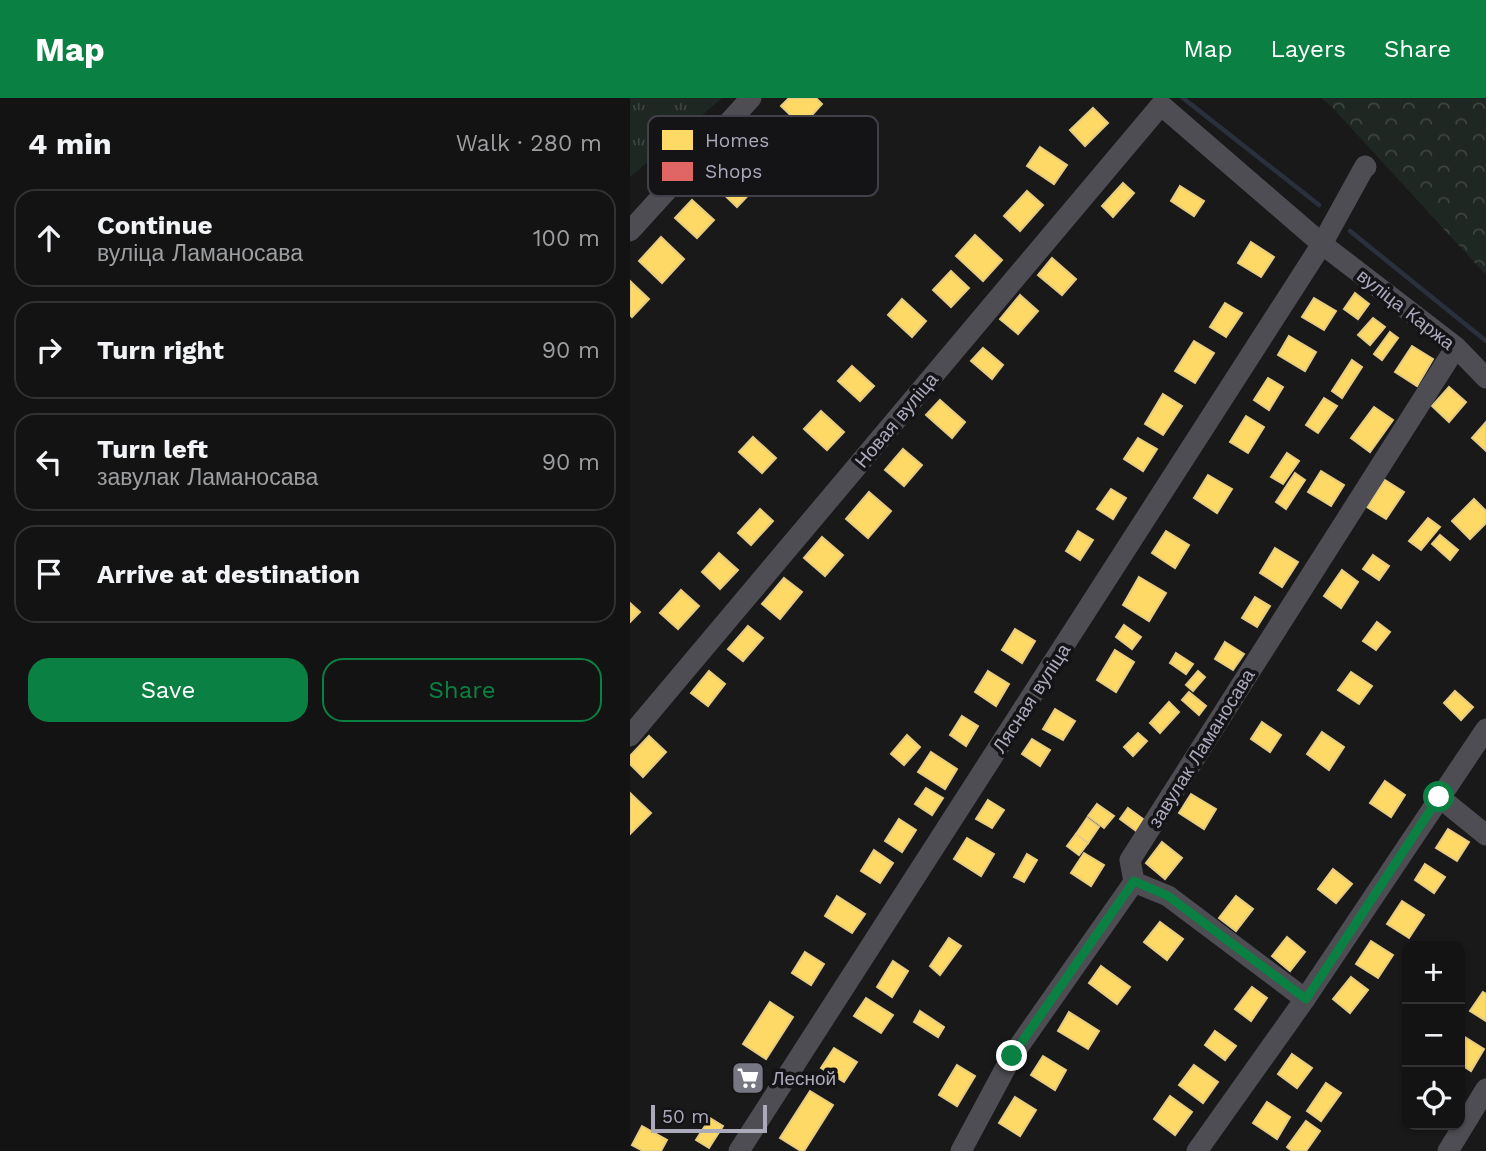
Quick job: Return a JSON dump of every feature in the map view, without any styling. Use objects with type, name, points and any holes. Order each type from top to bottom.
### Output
[{"type":"street","points":[[735,116],[751,98]]},
{"type":"street","name":"Новая вуліца","points":[[630,736],[1158,102],[1322,244]]},
{"type":"street","name":"Лясная вуліца","points":[[739,1151],[1322,244],[1366,167]]},
{"type":"street","points":[[630,231],[662,196]]},
{"type":"street","name":"вуліца Каржа","points":[[1322,244],[1456,347],[1486,378]]},
{"type":"street","name":"завулак Ламаносава","points":[[961,1151],[1012,1056],[1134,881],[1130,860],[1456,347]]},
{"type":"street","points":[[1197,1151],[1306,999],[1486,729]]},
{"type":"street","points":[[1439,797],[1486,835]]},
{"type":"street","points":[[1134,881],[1168,896],[1306,999]]},
{"type":"street","points":[[1448,1151],[1486,1089]]},
{"type":"green space","points":[[630,98],[722,98],[701,116],[648,116],[648,162],[630,177]]},
{"type":"green space","points":[[1321,98],[1486,98],[1486,275],[1331,106]]},
{"type":"building: Homes","points":[[789,98],[816,98],[822,104],[811,116],[792,116],[781,106]]},
{"type":"building: Homes","points":[[1093,108],[1108,123],[1085,146],[1070,130]]},
{"type":"building: Homes","points":[[1040,147],[1067,165],[1054,184],[1027,166]]},
{"type":"building: Homes","points":[[1123,183],[1134,193],[1113,217],[1102,206]]},
{"type":"building: Homes","points":[[1180,186],[1204,201],[1194,216],[1171,201]]},
{"type":"building: Homes","points":[[1027,191],[1043,205],[1020,231],[1004,216]]},
{"type":"building: Homes","points":[[726,196],[747,196],[737,207]]},
{"type":"building: Homes","points":[[692,200],[714,220],[697,238],[675,218]]},
{"type":"building: Homes","points":[[975,235],[1002,260],[983,281],[956,256]]},
{"type":"building: Homes","points":[[661,237],[684,259],[662,283],[639,261]]},
{"type":"building: Homes","points":[[1251,242],[1274,257],[1261,277],[1238,263]]},
{"type":"building: Homes","points":[[1052,258],[1076,279],[1062,295],[1038,275]]},
{"type":"building: Homes","points":[[951,271],[969,288],[951,307],[933,290]]},
{"type":"building: Homes","points":[[630,281],[649,299],[632,317],[630,315]]},
{"type":"building: Homes","points":[[1355,293],[1369,304],[1358,319],[1344,309]]},
{"type":"building: Homes","points":[[1020,295],[1038,311],[1018,334],[1000,319]]},
{"type":"building: Homes","points":[[1314,298],[1336,311],[1324,330],[1302,317]]},
{"type":"building: Homes","points":[[902,299],[926,321],[912,337],[888,315]]},
{"type":"building: Homes","points":[[1225,303],[1242,313],[1226,337],[1210,327]]},
{"type":"building: Homes","points":[[1373,318],[1385,327],[1370,345],[1358,335]]},
{"type":"building: Homes","points":[[1390,332],[1398,338],[1382,360],[1374,354]]},
{"type":"building: Homes","points":[[1289,336],[1316,352],[1305,371],[1278,355]]},
{"type":"building: Homes","points":[[1194,341],[1214,353],[1195,383],[1175,371]]},
{"type":"building: Homes","points":[[1412,346],[1433,359],[1417,386],[1395,372]]},
{"type":"building: Homes","points":[[983,348],[1003,365],[992,379],[971,361]]},
{"type":"building: Homes","points":[[1352,360],[1362,367],[1342,398],[1332,391]]},
{"type":"building: Homes","points":[[852,366],[874,386],[860,401],[838,381]]},
{"type":"building: Homes","points":[[1268,378],[1283,387],[1269,410],[1254,400]]},
{"type":"building: Homes","points":[[1449,387],[1466,402],[1449,422],[1432,406]]},
{"type":"building: Homes","points":[[1163,394],[1182,406],[1163,435],[1145,424]]},
{"type":"building: Homes","points":[[1324,398],[1337,406],[1318,433],[1306,425]]},
{"type":"building: Homes","points":[[940,400],[965,422],[952,438],[926,415]]},
{"type":"building: Homes","points":[[1374,407],[1393,420],[1370,452],[1351,438]]},
{"type":"building: Homes","points":[[821,411],[844,432],[827,450],[804,429]]},
{"type":"building: Homes","points":[[1246,416],[1264,427],[1248,453],[1230,442]]},
{"type":"building: Homes","points":[[1486,422],[1486,451],[1472,438]]},
{"type":"building: Homes","points":[[753,437],[776,458],[762,473],[739,452]]},
{"type":"building: Homes","points":[[1138,438],[1157,449],[1143,471],[1124,459]]},
{"type":"building: Homes","points":[[903,449],[922,465],[904,486],[885,470]]},
{"type":"building: Homes","points":[[1287,453],[1299,461],[1283,484],[1271,477]]},
{"type":"building: Homes","points":[[1321,471],[1344,485],[1331,506],[1308,492]]},
{"type":"building: Homes","points":[[1295,473],[1305,480],[1286,509],[1276,502]]},
{"type":"building: Homes","points":[[1208,475],[1232,489],[1217,513],[1194,498]]},
{"type":"building: Homes","points":[[1385,480],[1404,492],[1386,519],[1367,507]]},
{"type":"building: Homes","points":[[1111,489],[1126,498],[1113,519],[1097,509]]},
{"type":"building: Homes","points":[[869,492],[891,511],[868,538],[846,519]]},
{"type":"building: Homes","points":[[1474,499],[1486,511],[1486,523],[1470,539],[1452,521]]},
{"type":"building: Homes","points":[[760,509],[773,521],[751,545],[738,533]]},
{"type":"building: Homes","points":[[1428,518],[1440,527],[1421,550],[1409,541]]},
{"type":"building: Homes","points":[[1078,531],[1093,540],[1080,560],[1066,551]]},
{"type":"building: Homes","points":[[1166,531],[1189,545],[1175,568],[1152,553]]},
{"type":"building: Homes","points":[[1440,535],[1458,550],[1450,560],[1432,544]]},
{"type":"building: Homes","points":[[822,537],[843,555],[825,576],[804,558]]},
{"type":"building: Homes","points":[[1275,548],[1298,562],[1282,587],[1260,573]]},
{"type":"building: Homes","points":[[719,553],[738,570],[720,589],[702,572]]},
{"type":"building: Homes","points":[[1373,555],[1389,566],[1379,580],[1363,569]]},
{"type":"building: Homes","points":[[1342,570],[1358,582],[1341,608],[1324,596]]},
{"type":"building: Homes","points":[[1139,577],[1166,593],[1149,621],[1123,605]]},
{"type":"building: Homes","points":[[784,578],[802,592],[780,619],[762,604]]},
{"type":"building: Homes","points":[[681,590],[699,606],[678,629],[660,613]]},
{"type":"building: Homes","points":[[1255,597],[1270,606],[1257,627],[1242,618]]},
{"type":"building: Homes","points":[[630,603],[640,612],[630,622]]},
{"type":"building: Homes","points":[[1377,622],[1390,632],[1376,650],[1363,641]]},
{"type":"building: Homes","points":[[1124,625],[1141,637],[1132,649],[1116,637]]},
{"type":"building: Homes","points":[[748,626],[763,638],[743,661],[728,649]]},
{"type":"building: Homes","points":[[1015,629],[1035,641],[1022,663],[1002,650]]},
{"type":"building: Homes","points":[[1225,642],[1244,654],[1233,670],[1215,659]]},
{"type":"building: Homes","points":[[1115,650],[1134,662],[1116,692],[1097,680]]},
{"type":"building: Homes","points":[[1176,653],[1193,664],[1186,674],[1170,663]]},
{"type":"building: Homes","points":[[709,671],[725,684],[708,706],[691,693]]},
{"type":"building: Homes","points":[[988,671],[1009,684],[996,706],[975,692]]},
{"type":"building: Homes","points":[[1198,671],[1205,677],[1193,691],[1186,685]]},
{"type":"building: Homes","points":[[1351,672],[1372,686],[1359,704],[1338,690]]},
{"type":"building: Homes","points":[[1455,691],[1473,707],[1461,720],[1444,703]]},
{"type":"building: Homes","points":[[1189,692],[1206,706],[1199,715],[1182,700]]},
{"type":"building: Homes","points":[[1169,702],[1179,712],[1160,733],[1150,723]]},
{"type":"building: Homes","points":[[1055,709],[1075,721],[1063,740],[1043,729]]},
{"type":"building: Homes","points":[[962,716],[978,726],[966,746],[950,735]]},
{"type":"building: Homes","points":[[1262,722],[1281,735],[1270,752],[1251,739]]},
{"type":"building: Homes","points":[[1322,732],[1344,747],[1329,770],[1307,754]]},
{"type":"building: Homes","points":[[1138,733],[1147,741],[1133,756],[1124,747]]},
{"type":"building: Homes","points":[[907,735],[920,747],[904,765],[891,754]]},
{"type":"building: Homes","points":[[649,736],[666,752],[643,777],[630,764],[630,756]]},
{"type":"building: Homes","points":[[1032,739],[1050,750],[1040,766],[1022,754]]},
{"type":"building: Homes","points":[[931,752],[957,769],[945,789],[918,772]]},
{"type":"building: Homes","points":[[1385,781],[1405,795],[1391,817],[1370,803]]},
{"type":"building: Homes","points":[[926,788],[943,798],[932,815],[915,804]]},
{"type":"building: Homes","points":[[630,793],[651,813],[630,834]]},
{"type":"building: Homes","points":[[1191,794],[1216,809],[1204,829],[1179,813]]},
{"type":"building: Homes","points":[[988,800],[1004,810],[992,828],[976,819]]},
{"type":"building: Homes","points":[[1097,804],[1114,816],[1104,828],[1088,816]]},
{"type":"building: Homes","points":[[1128,808],[1147,822],[1139,833],[1120,819]]},
{"type":"building: Homes","points":[[1087,818],[1099,827],[1088,843],[1076,834]]},
{"type":"building: Homes","points":[[899,819],[916,830],[902,852],[885,841]]},
{"type":"building: Homes","points":[[1448,829],[1469,842],[1457,861],[1436,848]]},
{"type":"building: Homes","points":[[1076,834],[1088,843],[1079,855],[1067,846]]},
{"type":"building: Homes","points":[[967,838],[994,854],[981,876],[954,859]]},
{"type":"building: Homes","points":[[1162,842],[1182,858],[1165,879],[1146,863]]},
{"type":"building: Homes","points":[[874,850],[893,863],[880,883],[861,871]]},
{"type":"building: Homes","points":[[1084,853],[1104,865],[1091,886],[1071,873]]},
{"type":"building: Homes","points":[[1027,854],[1037,860],[1024,882],[1014,877]]},
{"type":"building: Homes","points":[[1425,864],[1445,877],[1434,893],[1415,880]]},
{"type":"building: Homes","points":[[1333,869],[1352,884],[1336,903],[1318,889]]},
{"type":"building: Homes","points":[[837,896],[865,914],[852,933],[825,916]]},
{"type":"building: Homes","points":[[1236,896],[1253,909],[1236,931],[1219,918]]},
{"type":"building: Homes","points":[[1402,901],[1424,915],[1409,938],[1387,924]]},
{"type":"building: Homes","points":[[1160,922],[1183,939],[1167,960],[1144,942]]},
{"type":"building: Homes","points":[[1287,937],[1305,952],[1290,971],[1272,956]]},
{"type":"building: Homes","points":[[949,938],[961,946],[940,975],[930,966]]},
{"type":"building: Homes","points":[[1371,941],[1393,955],[1378,978],[1356,964]]},
{"type":"building: Homes","points":[[805,952],[824,964],[811,985],[792,973]]},
{"type":"building: Homes","points":[[893,961],[908,971],[892,997],[877,987]]},
{"type":"building: Homes","points":[[1101,966],[1130,987],[1117,1004],[1089,983]]},
{"type":"building: Homes","points":[[1351,977],[1368,990],[1350,1013],[1333,999]]},
{"type":"building: Homes","points":[[1252,987],[1267,998],[1251,1021],[1235,1009]]},
{"type":"building: Homes","points":[[1483,992],[1486,994],[1486,1021],[1470,1011]]},
{"type":"building: Homes","points":[[866,998],[893,1015],[881,1033],[854,1016]]},
{"type":"building: Homes","points":[[770,1002],[793,1017],[766,1059],[743,1044]]},
{"type":"building: Homes","points":[[920,1011],[944,1027],[938,1037],[914,1022]]},
{"type":"building: Homes","points":[[1069,1012],[1099,1031],[1088,1049],[1058,1031]]},
{"type":"building: Homes","points":[[1215,1031],[1236,1046],[1225,1060],[1205,1045]]},
{"type":"building: Homes","points":[[1465,1037],[1484,1049],[1471,1071],[1465,1067]]},
{"type":"building: Homes","points":[[834,1048],[857,1062],[844,1082],[821,1068]]},
{"type":"building: Homes","points":[[1292,1054],[1312,1068],[1297,1088],[1278,1074]]},
{"type":"building: Homes","points":[[1043,1056],[1066,1070],[1055,1090],[1031,1075]]},
{"type":"building: Homes","points":[[957,1065],[975,1076],[957,1106],[939,1095]]},
{"type":"building: Homes","points":[[1194,1065],[1218,1082],[1203,1103],[1179,1085]]},
{"type":"building: Homes","points":[[1326,1083],[1341,1093],[1321,1121],[1307,1111]]},
{"type":"building: Homes","points":[[810,1091],[833,1105],[804,1151],[801,1151],[780,1138]]},
{"type":"building: Homes","points":[[1170,1096],[1192,1112],[1175,1135],[1154,1119]]},
{"type":"building: Homes","points":[[1015,1097],[1036,1110],[1020,1136],[999,1123]]},
{"type":"building: Homes","points":[[1267,1102],[1290,1117],[1277,1139],[1253,1123]]},
{"type":"building: Homes","points":[[710,1118],[723,1126],[709,1148],[696,1140]]},
{"type":"building: Homes","points":[[1306,1121],[1320,1131],[1306,1151],[1292,1151],[1287,1147]]},
{"type":"building: Homes","points":[[642,1126],[667,1140],[661,1151],[643,1151],[632,1145]]},
{"type":"building: Shops","name":"Лесной","points":[[743,1063],[763,1076],[752,1092],[733,1080]]},
{"type":"waterway","points":[[1183,98],[1319,205]]},
{"type":"waterway","points":[[1350,231],[1486,341]]},
{"type":"place","name":"Лесной","points":[[748,1078]]},
{"type":"route","points":[[1012,1056],[1134,881],[1168,896],[1306,999],[1439,797]]}]
